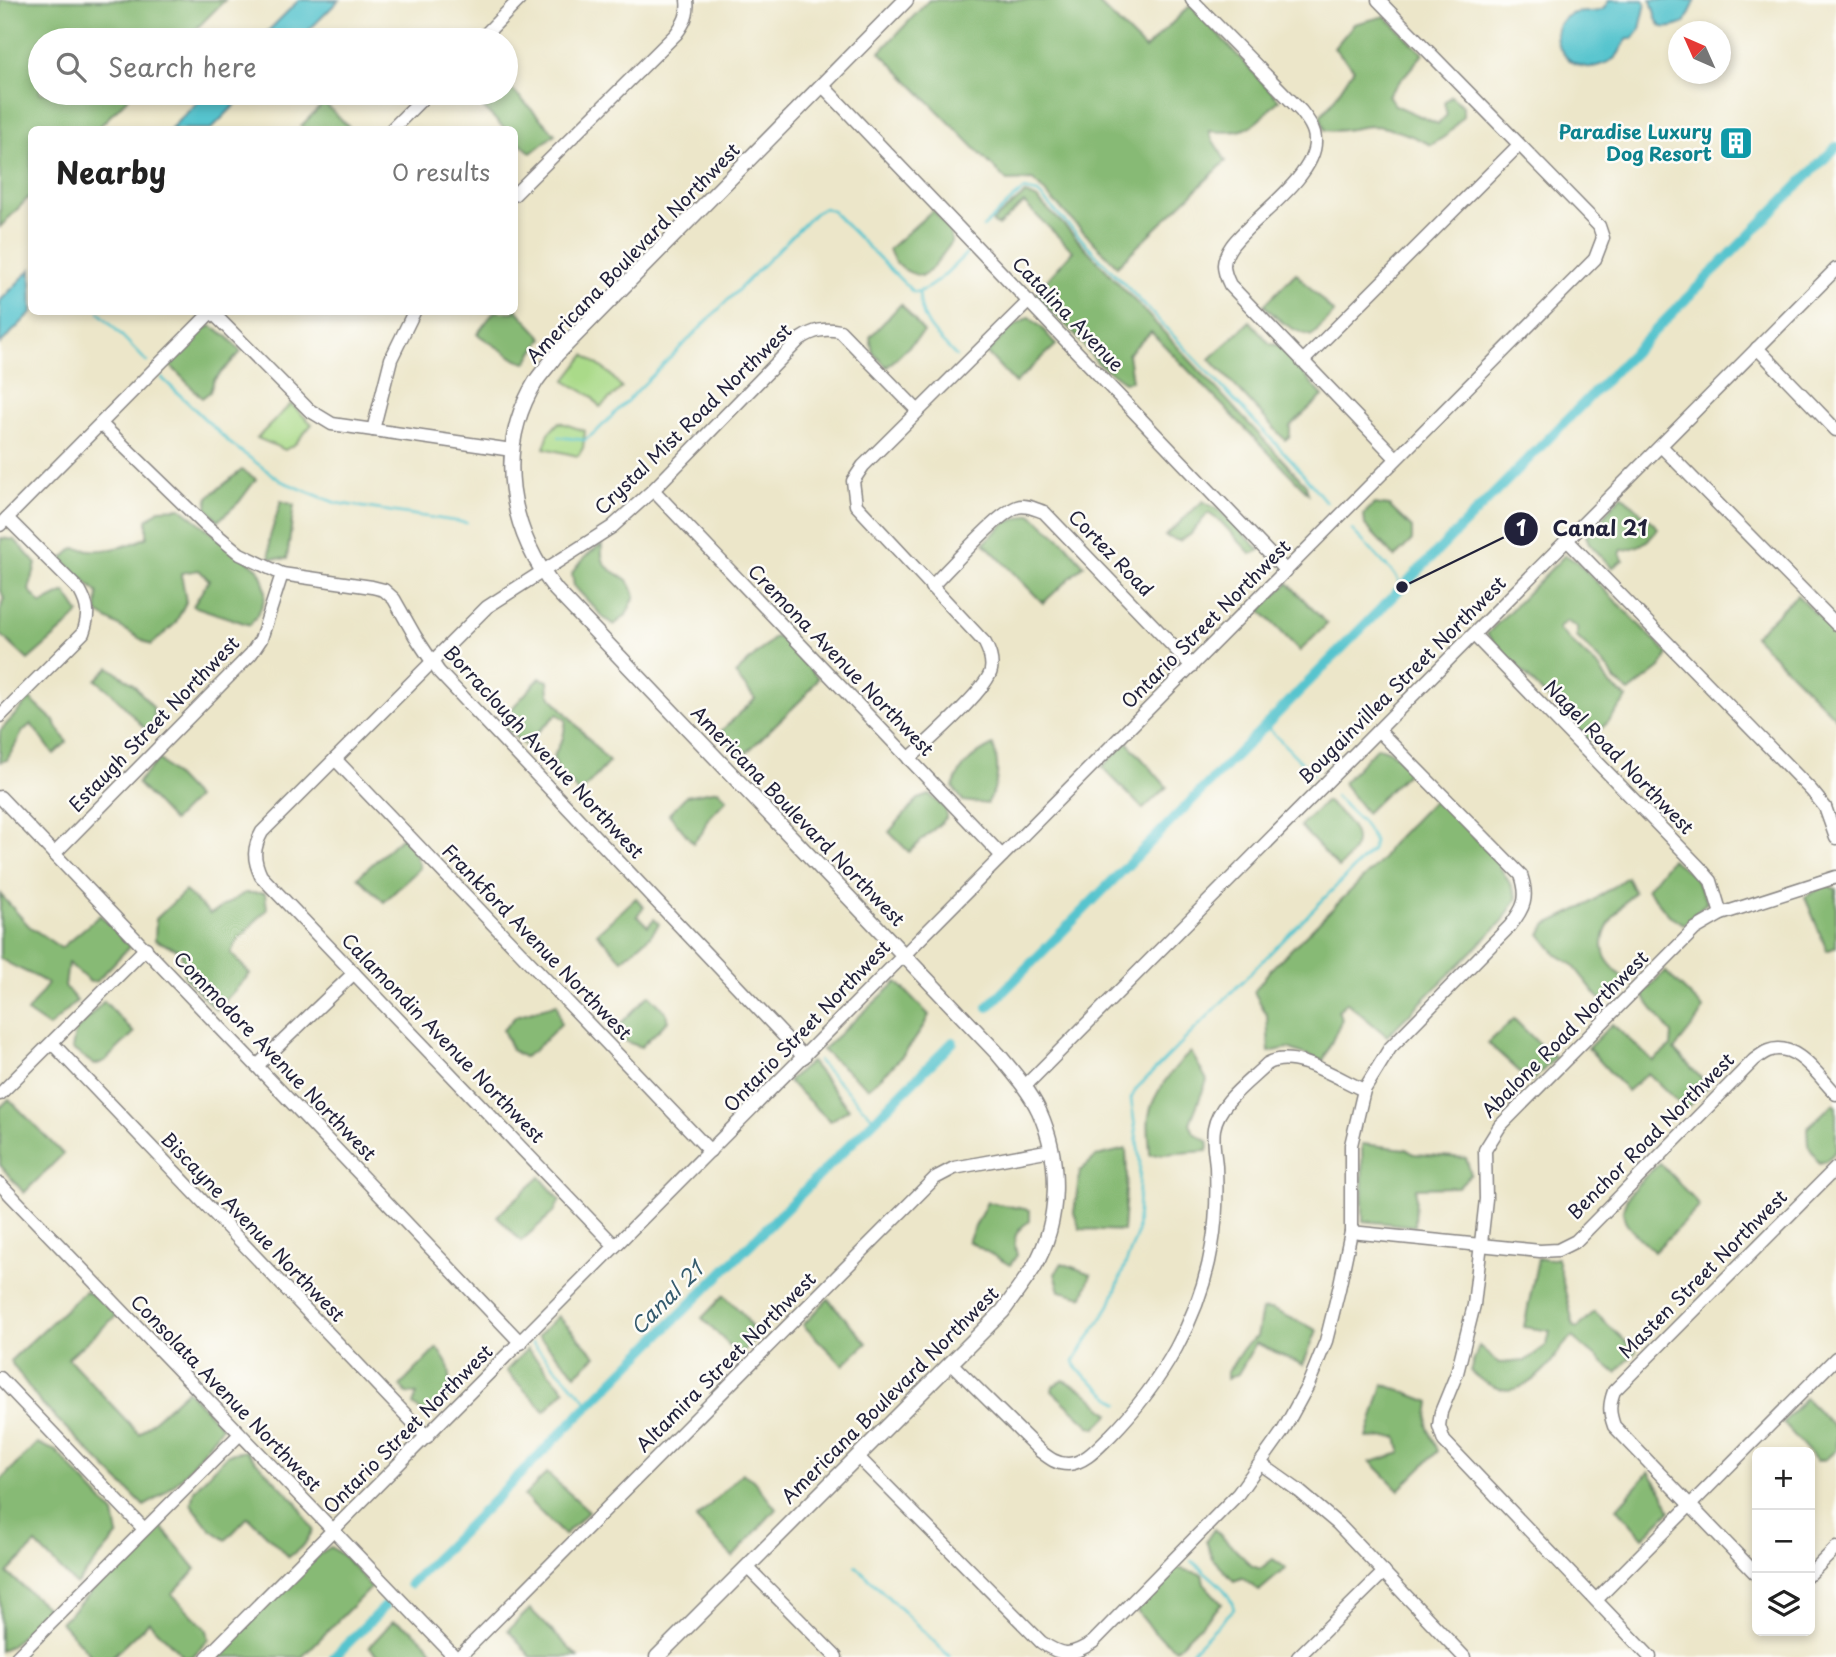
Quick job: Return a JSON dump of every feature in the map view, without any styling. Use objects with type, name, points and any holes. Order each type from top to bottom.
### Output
[{"type":"street","points":[[492,28],[519,0]]},
{"type":"street","points":[[518,191],[676,34],[685,22],[687,0]]},
{"type":"street","name":"Americana Boulevard Northwest","points":[[657,1657],[1003,1311],[1035,1265],[1047,1238],[1054,1204],[1051,1150],[1039,1112],[1024,1087],[998,1054],[556,590],[541,572],[526,545],[516,512],[512,483],[512,450],[520,416],[536,383],[556,355],[906,0]]},
{"type":"street","points":[[1192,0],[1301,111],[1311,124],[1315,139],[1313,156],[1303,172],[1234,242],[1226,256],[1224,268],[1230,285],[1396,458]]},
{"type":"street","points":[[1302,362],[1518,145],[1378,0]]},
{"type":"street","name":"Catalina Avenue","points":[[821,85],[1286,570]]},
{"type":"street","points":[[395,126],[416,105]]},
{"type":"street","name":"Ontario Street Northwest","points":[[207,1657],[1595,259],[1603,238],[1599,226],[1518,145]]},
{"type":"street","name":"Bougainvillea Street Northwest","points":[[1024,1087],[1836,269]]},
{"type":"street","points":[[909,760],[980,689],[991,672],[991,656],[985,643],[856,505],[853,481],[863,466],[1029,301]]},
{"type":"street","points":[[0,716],[83,633],[89,606],[80,591],[3,522],[209,315]]},
{"type":"street","points":[[215,315],[309,410],[332,424],[512,450]]},
{"type":"street","points":[[373,430],[391,359],[412,315]]},
{"type":"street","name":"Crystal Mist Road Northwest","points":[[254,852],[262,832],[488,607],[612,527],[653,490],[800,339],[812,331],[827,328],[840,331],[917,411]]},
{"type":"street","points":[[1757,348],[1836,430]]},
{"type":"street","name":"Borraclough Avenue Northwest","points":[[101,424],[205,525],[240,554],[282,574],[384,590],[394,599],[439,672],[804,1057]]},
{"type":"street","points":[[1661,446],[1836,624]]},
{"type":"street","name":"Cremona Avenue Northwest","points":[[653,490],[1002,856]]},
{"type":"street","name":"Cortez Road","points":[[931,587],[1003,515],[1017,507],[1028,506],[1044,512],[1192,666]]},
{"type":"street","points":[[1567,540],[1811,790],[1825,807],[1836,838]]},
{"type":"street","name":"Estaugh Street Northwest","points":[[54,854],[251,654],[261,639],[282,574]]},
{"type":"street","name":"Nagel Road Northwest","points":[[1474,635],[1699,867],[1711,881],[1721,914]]},
{"type":"street","points":[[857,1456],[1041,1642],[1052,1650],[1066,1653],[1078,1652],[1093,1642],[1238,1494],[1261,1464],[1308,1385],[1326,1341],[1351,1232],[1351,1145],[1364,1090],[1390,1048],[1510,926],[1524,908],[1527,890],[1521,876],[1379,731]]},
{"type":"street","name":"Frankford Avenue Northwest","points":[[335,759],[710,1151]]},
{"type":"street","name":"Commodore Avenue Northwest","points":[[0,797],[521,1343]]},
{"type":"street","name":"Calamondin Avenue Northwest","points":[[254,852],[255,863],[261,876],[615,1246]]},
{"type":"street","name":"Abalone Road Northwest","points":[[1650,1657],[1444,1441],[1439,1426],[1441,1412],[1457,1373],[1474,1305],[1486,1199],[1485,1150],[1490,1137],[1504,1121],[1695,929],[1721,914],[1836,877]]},
{"type":"street","points":[[0,1094],[146,948]]},
{"type":"street","points":[[257,1066],[354,973]]},
{"type":"street","name":"Biscayne Avenue Northwest","points":[[51,1044],[427,1437]]},
{"type":"street","name":"Benchor Road Northwest","points":[[1351,1232],[1540,1251],[1558,1250],[1576,1241],[1754,1060],[1769,1050],[1786,1049],[1799,1055],[1836,1094]]},
{"type":"street","points":[[951,1363],[1054,1462],[1075,1463],[1090,1455],[1133,1412],[1161,1375],[1182,1336],[1202,1289],[1212,1246],[1217,1205],[1213,1129],[1226,1105],[1267,1064],[1275,1060],[1299,1060],[1364,1090]]},
{"type":"street","name":"Altamira Street Northwest","points":[[457,1657],[935,1178],[954,1168],[1051,1150]]},
{"type":"street","name":"Masten Street Northwest","points":[[1690,1505],[1614,1426],[1609,1412],[1614,1391],[1836,1168]]},
{"type":"street","name":"Consolata Avenue Northwest","points":[[0,1184],[332,1532],[457,1657]]},
{"type":"street","points":[[1596,1600],[1836,1358]]},
{"type":"street","points":[[0,1378],[144,1529]]},
{"type":"street","points":[[17,1657],[239,1435]]},
{"type":"street","points":[[1261,1464],[1338,1524],[1464,1657]]},
{"type":"street","points":[[1690,1505],[1755,1573]]},
{"type":"street","points":[[1811,1573],[1836,1548]]},
{"type":"street","points":[[747,1567],[836,1657]]},
{"type":"street","points":[[1298,1657],[1384,1572]]},
{"type":"green space","points":[[0,0],[225,0],[197,28],[28,28],[28,105],[121,105],[100,126],[28,126],[28,198],[0,227]]},
{"type":"green space","points":[[929,0],[1095,0],[1145,49],[1191,5],[1279,100],[1249,127],[1234,132],[1209,131],[1226,161],[1117,266],[1033,180],[1007,181],[880,52]]},
{"type":"green space","points":[[1385,16],[1423,54],[1388,95],[1395,105],[1438,124],[1447,115],[1444,102],[1451,96],[1463,106],[1463,116],[1447,135],[1431,145],[1401,132],[1378,126],[1325,130],[1320,116],[1354,69],[1334,48],[1354,24]]},
{"type":"green space","points":[[518,95],[555,134],[531,153],[518,141],[518,126],[502,126],[480,105],[518,105]]},
{"type":"green space","points":[[322,105],[326,105],[348,126],[301,126]]},
{"type":"green space","points":[[1025,194],[1036,198],[1065,226],[1306,485],[1308,493],[1151,332],[1128,354],[1132,381],[1124,382],[1098,363],[1071,330],[1035,297],[1073,251],[1024,203],[998,226],[992,222]]},
{"type":"green space","points":[[933,210],[949,230],[952,242],[933,267],[922,276],[910,273],[894,260],[889,249]]},
{"type":"green space","points":[[1296,273],[1334,313],[1312,336],[1285,324],[1264,305]]},
{"type":"green space","points":[[901,304],[924,332],[887,367],[873,353],[870,337]]},
{"type":"green space","points":[[518,311],[543,338],[526,363],[477,334],[492,315],[518,315]]},
{"type":"green space","points":[[1029,317],[1056,345],[1015,383],[987,353],[1011,328]]},
{"type":"green space","points":[[1250,321],[1270,344],[1278,345],[1323,396],[1290,426],[1290,436],[1285,440],[1210,359]]},
{"type":"green space","points":[[211,326],[227,336],[241,352],[214,380],[210,392],[202,398],[169,364],[201,331]]},
{"type":"green space","points":[[585,355],[610,374],[622,388],[600,407],[591,396],[565,381]]},
{"type":"green space","points":[[291,404],[312,424],[295,444],[285,450],[257,438]]},
{"type":"green space","points":[[559,422],[585,431],[583,448],[578,456],[544,448],[549,433]]},
{"type":"green space","points":[[242,470],[256,479],[239,502],[218,521],[207,508],[208,497]]},
{"type":"green space","points":[[1622,495],[1658,528],[1643,544],[1622,550],[1620,554],[1623,560],[1612,568],[1586,536]]},
{"type":"green space","points":[[281,501],[294,505],[287,559],[270,558],[269,540]]},
{"type":"green space","points":[[1203,501],[1220,511],[1260,550],[1251,554],[1221,522],[1208,513],[1190,535],[1179,541],[1165,536]]},
{"type":"green space","points":[[1374,504],[1389,506],[1412,528],[1412,540],[1395,557],[1365,525],[1364,514]]},
{"type":"green space","points":[[181,508],[258,569],[265,592],[263,605],[250,625],[193,606],[209,580],[199,570],[181,573],[186,602],[175,624],[151,645],[97,613],[98,593],[62,559],[74,548],[102,550],[139,541],[147,537],[147,520],[160,509]]},
{"type":"green space","points":[[1031,514],[1063,541],[1084,565],[1043,603],[984,543],[1005,523]]},
{"type":"green space","points":[[1,538],[15,540],[36,564],[29,590],[41,604],[65,592],[79,613],[28,660],[0,634],[0,611],[4,599],[0,588]]},
{"type":"green space","points":[[602,545],[605,564],[627,580],[635,596],[626,615],[614,625],[574,586],[572,573],[589,553]]},
{"type":"green space","points":[[1565,555],[1577,562],[1668,654],[1660,668],[1629,692],[1615,681],[1610,671],[1577,637],[1577,627],[1566,621],[1558,629],[1601,670],[1610,685],[1627,698],[1588,741],[1487,634]]},
{"type":"green space","points":[[1288,583],[1327,624],[1300,651],[1260,610]]},
{"type":"green space","points":[[1797,595],[1836,634],[1836,718],[1754,636]]},
{"type":"green space","points":[[775,637],[784,640],[818,678],[806,695],[742,757],[720,732],[755,699],[735,674]]},
{"type":"green space","points":[[109,667],[133,684],[153,707],[155,725],[149,733],[110,691],[96,680]]},
{"type":"green space","points":[[540,678],[548,681],[549,694],[609,762],[580,794],[559,771],[553,757],[563,738],[566,720],[557,714],[524,745],[504,726],[514,706]]},
{"type":"green space","points":[[30,699],[53,720],[67,742],[54,754],[31,724],[23,731],[7,760],[0,762],[0,731]]},
{"type":"green space","points":[[1127,742],[1167,787],[1143,809],[1102,767]]},
{"type":"green space","points":[[993,745],[997,775],[991,797],[987,804],[963,801],[953,787],[959,773],[973,757]]},
{"type":"green space","points":[[1377,747],[1396,755],[1409,771],[1366,813],[1343,783]]},
{"type":"green space","points":[[159,759],[196,798],[173,821],[137,783]]},
{"type":"green space","points":[[718,790],[727,799],[707,820],[702,833],[693,843],[669,814],[686,796]]},
{"type":"green space","points":[[930,795],[946,809],[946,818],[909,852],[889,832],[918,799]]},
{"type":"green space","points":[[1436,798],[1482,844],[1510,883],[1517,898],[1503,921],[1387,1036],[1346,1002],[1338,1011],[1342,1019],[1323,1061],[1288,1048],[1269,1052],[1267,1015],[1254,992],[1270,970],[1382,860],[1390,845]]},
{"type":"green space","points":[[1326,801],[1343,816],[1356,836],[1352,853],[1339,868],[1300,826]]},
{"type":"green space","points":[[402,837],[415,853],[420,868],[384,902],[358,877]]},
{"type":"green space","points":[[1671,859],[1693,875],[1707,902],[1684,924],[1669,915],[1647,889]]},
{"type":"green space","points":[[1627,877],[1634,892],[1610,921],[1603,947],[1609,963],[1627,982],[1603,1003],[1572,964],[1557,955],[1540,934],[1547,924],[1587,905]]},
{"type":"green space","points":[[1826,885],[1836,889],[1836,947],[1827,951],[1805,897]]},
{"type":"green space","points":[[185,891],[210,914],[245,893],[265,893],[267,909],[237,941],[231,953],[250,974],[216,1010],[185,977],[181,951],[155,940],[156,919]]},
{"type":"green space","points":[[0,894],[29,926],[61,948],[100,915],[130,946],[97,981],[90,982],[68,963],[65,987],[77,1001],[49,1027],[27,1012],[48,984],[0,958]]},
{"type":"green space","points":[[636,898],[644,907],[637,916],[648,926],[654,919],[659,924],[650,936],[622,960],[597,933]]},
{"type":"green space","points":[[1665,971],[1703,1008],[1700,1017],[1674,1050],[1709,1086],[1685,1109],[1648,1073],[1627,1091],[1588,1048],[1612,1024],[1653,1061],[1671,1046],[1672,1034],[1642,995]]},
{"type":"green space","points":[[897,982],[929,1015],[918,1036],[903,1055],[868,1088],[822,1050]]},
{"type":"green space","points":[[649,995],[666,1012],[668,1021],[641,1047],[627,1042],[616,1028]]},
{"type":"green space","points":[[104,1001],[134,1033],[105,1061],[95,1065],[72,1049],[75,1032]]},
{"type":"green space","points":[[557,1004],[561,1024],[534,1051],[524,1057],[512,1050],[503,1030],[516,1016]]},
{"type":"green space","points":[[1514,1019],[1544,1049],[1556,1057],[1531,1082],[1488,1043]]},
{"type":"green space","points":[[1191,1052],[1207,1080],[1190,1123],[1194,1133],[1209,1142],[1207,1151],[1150,1155],[1148,1125],[1151,1108],[1165,1081]]},
{"type":"green space","points":[[811,1062],[849,1109],[830,1121],[788,1081]]},
{"type":"green space","points":[[9,1099],[63,1154],[24,1193],[0,1165],[0,1108]]},
{"type":"green space","points":[[1833,1104],[1836,1107],[1836,1151],[1826,1161],[1819,1163],[1808,1145],[1807,1128]]},
{"type":"green space","points":[[1362,1144],[1406,1149],[1414,1154],[1466,1158],[1471,1174],[1458,1187],[1416,1188],[1415,1226],[1363,1221]]},
{"type":"green space","points":[[1126,1149],[1123,1231],[1080,1229],[1074,1213],[1080,1171],[1097,1156]]},
{"type":"green space","points":[[1660,1163],[1700,1206],[1654,1252],[1629,1227],[1623,1214],[1624,1206],[1633,1190]]},
{"type":"green space","points":[[540,1177],[560,1200],[554,1212],[521,1241],[497,1216]]},
{"type":"green space","points":[[987,1202],[1030,1210],[1030,1221],[1016,1235],[1017,1255],[1010,1265],[968,1241]]},
{"type":"green space","points":[[1538,1258],[1557,1258],[1574,1327],[1578,1328],[1594,1312],[1636,1351],[1616,1373],[1572,1337],[1537,1377],[1518,1388],[1500,1389],[1470,1371],[1479,1346],[1499,1363],[1525,1361],[1547,1345],[1550,1331],[1524,1327]]},
{"type":"green space","points":[[1062,1263],[1091,1274],[1083,1297],[1060,1291],[1055,1274]]},
{"type":"green space","points":[[85,1291],[102,1299],[116,1316],[68,1358],[139,1434],[187,1390],[222,1427],[177,1481],[144,1506],[39,1401],[10,1361]]},
{"type":"green space","points":[[724,1295],[744,1315],[757,1337],[740,1356],[702,1318]]},
{"type":"green space","points":[[828,1299],[867,1343],[843,1365],[803,1325]]},
{"type":"green space","points":[[1271,1309],[1317,1330],[1303,1365],[1256,1343],[1238,1374],[1227,1379],[1227,1372],[1240,1353],[1257,1337],[1262,1310]]},
{"type":"green space","points":[[558,1316],[596,1356],[576,1374],[538,1336]]},
{"type":"green space","points":[[437,1348],[449,1369],[449,1391],[443,1404],[423,1413],[413,1405],[417,1394],[406,1393],[400,1386]]},
{"type":"green space","points":[[527,1349],[565,1390],[545,1411],[506,1371]]},
{"type":"green space","points":[[1063,1380],[1083,1390],[1110,1414],[1096,1428],[1090,1426],[1052,1391],[1053,1386]]},
{"type":"green space","points":[[1383,1384],[1430,1402],[1427,1425],[1438,1451],[1399,1490],[1371,1462],[1401,1453],[1397,1437],[1367,1438]]},
{"type":"green space","points":[[1805,1398],[1836,1429],[1836,1450],[1826,1459],[1817,1461],[1815,1447],[1804,1447],[1783,1423]]},
{"type":"green space","points":[[37,1443],[56,1451],[114,1514],[118,1535],[76,1585],[36,1544],[7,1573],[50,1610],[11,1645],[0,1651],[0,1481]]},
{"type":"green space","points":[[246,1451],[297,1503],[313,1530],[304,1545],[289,1557],[248,1517],[226,1540],[210,1529],[191,1504],[194,1490],[228,1454]]},
{"type":"green space","points":[[1649,1472],[1663,1493],[1670,1511],[1643,1538],[1617,1508]]},
{"type":"green space","points":[[547,1473],[589,1511],[564,1535],[524,1496]]},
{"type":"green space","points":[[742,1473],[753,1480],[776,1509],[733,1557],[696,1519]]},
{"type":"green space","points":[[159,1524],[196,1569],[172,1594],[207,1630],[209,1639],[192,1657],[184,1657],[149,1622],[112,1657],[92,1657],[61,1622]]},
{"type":"green space","points":[[1214,1529],[1252,1566],[1260,1569],[1273,1559],[1286,1568],[1259,1591],[1242,1578],[1234,1581],[1212,1558],[1206,1541]]},
{"type":"green space","points":[[331,1547],[345,1557],[371,1587],[302,1657],[216,1657],[319,1554]]},
{"type":"green space","points":[[1177,1568],[1202,1574],[1204,1584],[1222,1604],[1176,1649],[1155,1633],[1137,1611],[1149,1594]]},
{"type":"green space","points":[[530,1609],[578,1657],[531,1657],[508,1630]]},
{"type":"green space","points":[[393,1621],[415,1633],[433,1651],[419,1657],[379,1657],[369,1647]]},
{"type":"water","points":[[299,0],[339,0],[311,28],[271,28]]},
{"type":"water","points":[[1609,0],[1644,0],[1646,3],[1640,29],[1610,61],[1590,67],[1574,63],[1564,54],[1557,42],[1557,29],[1561,21],[1573,13],[1599,11]]},
{"type":"water","points":[[1651,0],[1696,0],[1686,21],[1668,21],[1668,28],[1659,25]]},
{"type":"water","points":[[195,105],[235,105],[214,126],[173,126]]},
{"type":"water","points":[[28,272],[29,315],[0,344],[0,301]]},
{"type":"waterway","name":"Canal 21","points":[[988,1007],[1836,147]]},
{"type":"waterway","points":[[983,227],[1023,190],[1038,193],[1294,463],[1326,502]]},
{"type":"waterway","points":[[559,437],[585,440],[598,430],[815,213],[824,208],[831,210],[913,292],[934,284],[966,254]]},
{"type":"waterway","points":[[919,293],[926,321],[956,356]]},
{"type":"waterway","points":[[102,315],[147,362]]},
{"type":"waterway","points":[[162,378],[231,444],[281,481],[336,503],[467,523]]},
{"type":"waterway","points":[[1352,530],[1396,576],[1402,587]]},
{"type":"waterway","points":[[1265,725],[1314,775]]},
{"type":"waterway","points":[[1119,1404],[1077,1369],[1074,1361],[1110,1305],[1137,1234],[1140,1162],[1131,1099],[1136,1089],[1372,850],[1374,841],[1363,823],[1335,796]]},
{"type":"waterway","name":"Canal 21","points":[[410,1584],[953,1042]]},
{"type":"waterway","points":[[818,1061],[875,1120]]},
{"type":"waterway","points":[[532,1343],[590,1404]]},
{"type":"waterway","points":[[1186,1657],[1234,1609],[1222,1588],[1192,1561]]},
{"type":"waterway","points":[[856,1566],[950,1657]]},
{"type":"waterway","name":"Canal 21","points":[[334,1657],[385,1606]]},
{"type":"place","name":"Paradise Luxury Dog Resort","points":[[1736,143]]},
{"type":"place","name":"Canal 21","points":[[1402,587]]}]
